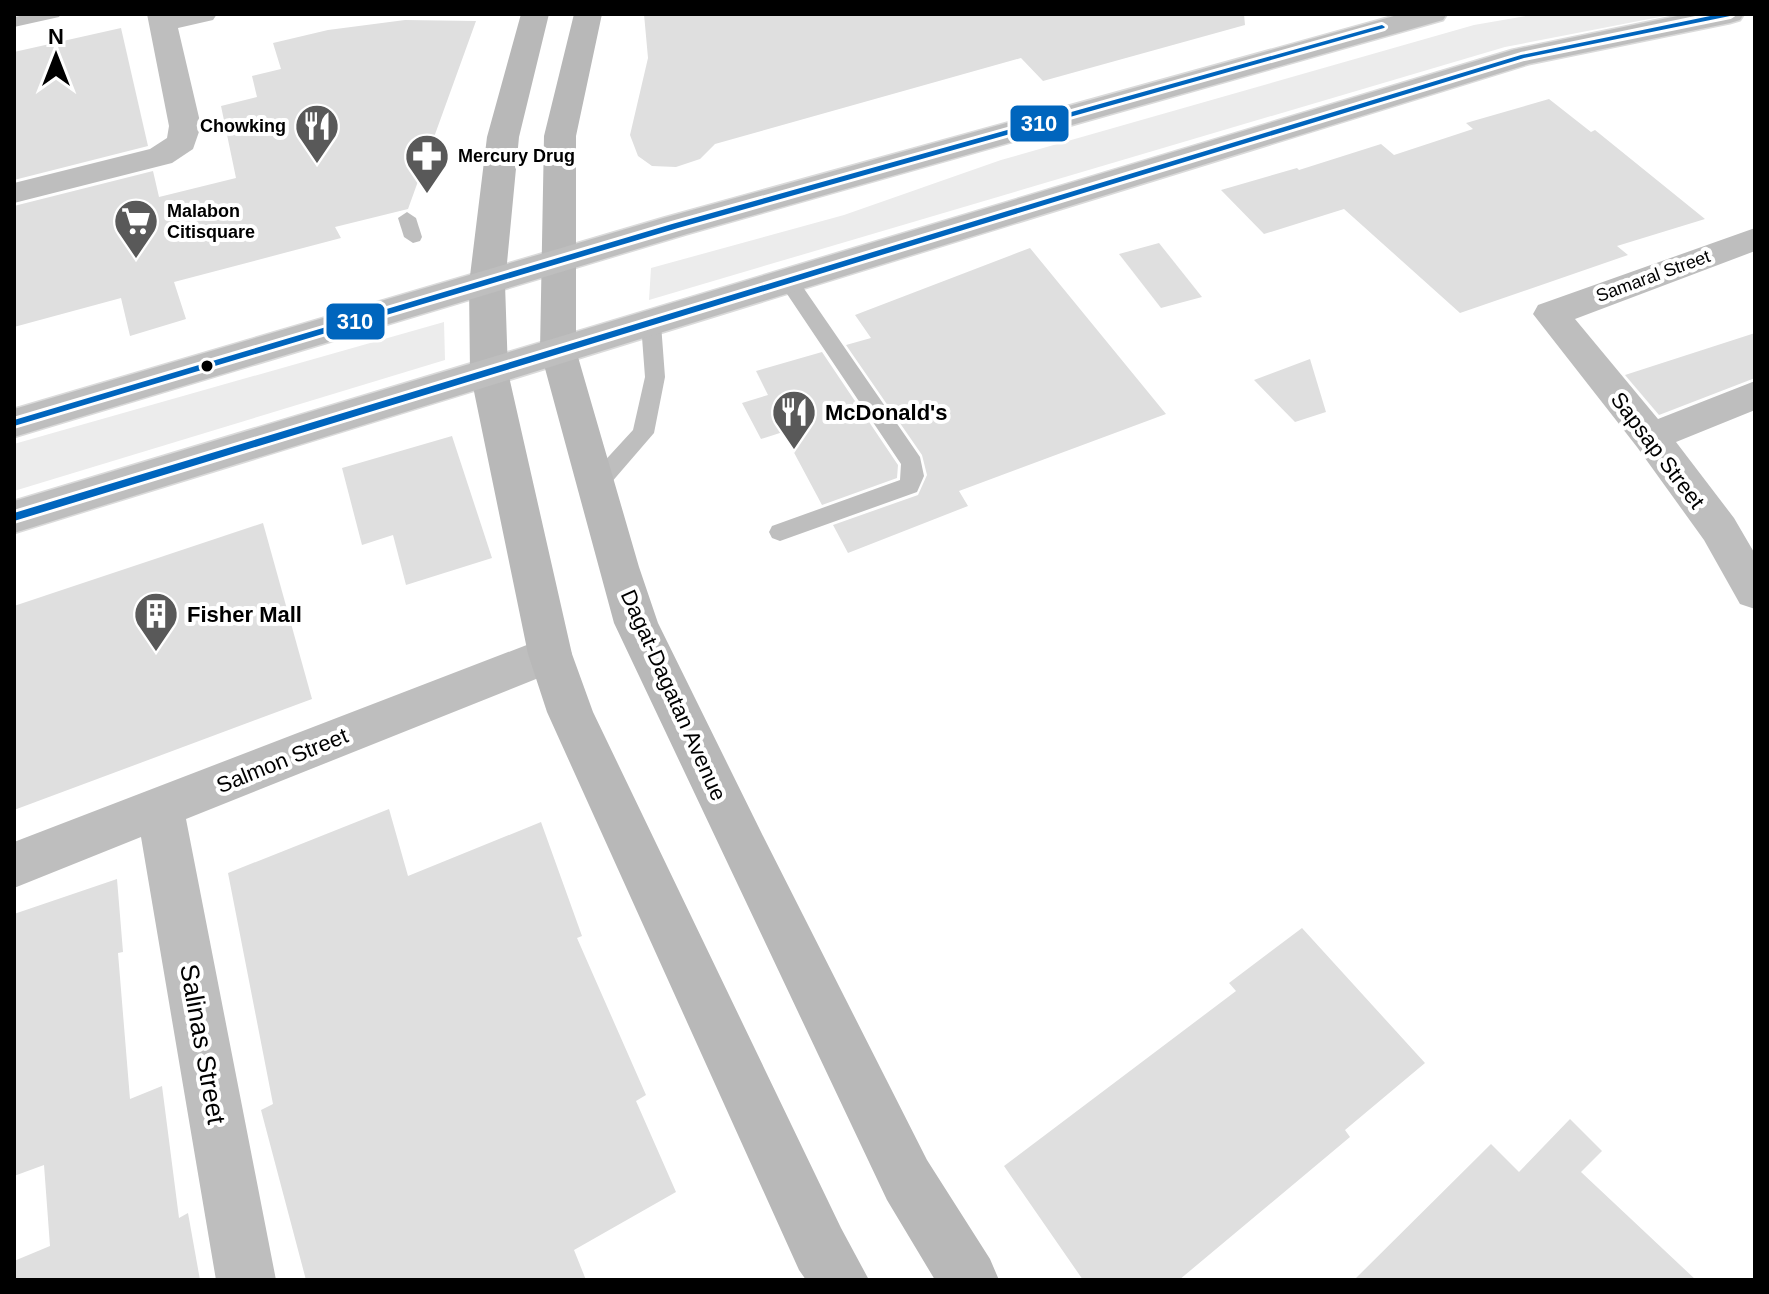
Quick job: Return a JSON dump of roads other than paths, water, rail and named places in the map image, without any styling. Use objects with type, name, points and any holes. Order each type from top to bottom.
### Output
[{"type":"main road","points":[[14,193],[161,156],[182,142],[185,126],[162,18],[203,14]]},
{"type":"main road","points":[[535,14],[503,137],[487,284],[489,372],[550,654],[570,712],[820,1249],[839,1280]]},
{"type":"main road","name":"Dagat-Dagatan Avenue","points":[[588,14],[560,136],[558,350],[636,623],[907,1180],[969,1280]]},
{"type":"main road","points":[[14,423],[675,226],[1433,14]]},
{"type":"main road","points":[[14,517],[1523,56],[1730,14]]},
{"type":"main road","name":"Samaral Street","points":[[1551,314],[1755,239]]},
{"type":"main road","name":"Sapsap Street","points":[[1551,314],[1651,437],[1719,529],[1755,592]]},
{"type":"main road","points":[[1651,437],[1755,395]]},
{"type":"main road","name":"Salmon Street","points":[[14,865],[550,654]]},
{"type":"main road","name":"Salinas Street","points":[[160,808],[246,1280]]},
{"type":"lane","points":[[14,22],[53,14]]},
{"type":"lane","points":[[407,218],[413,237]]},
{"type":"lane","points":[[780,532],[909,486],[913,476],[912,463],[789,282]]},
{"type":"lane","points":[[596,485],[643,433],[655,377],[651,324]]},
{"type":"place","name":"Chowking","points":[[317,165]]},
{"type":"place","name":"Mercury Drug","points":[[427,195]]},
{"type":"place","name":"Malabon Citisquare","points":[[136,260]]},
{"type":"place","name":"McDonald's","points":[[794,451]]},
{"type":"place","name":"Fisher Mall","points":[[156,653]]}]
